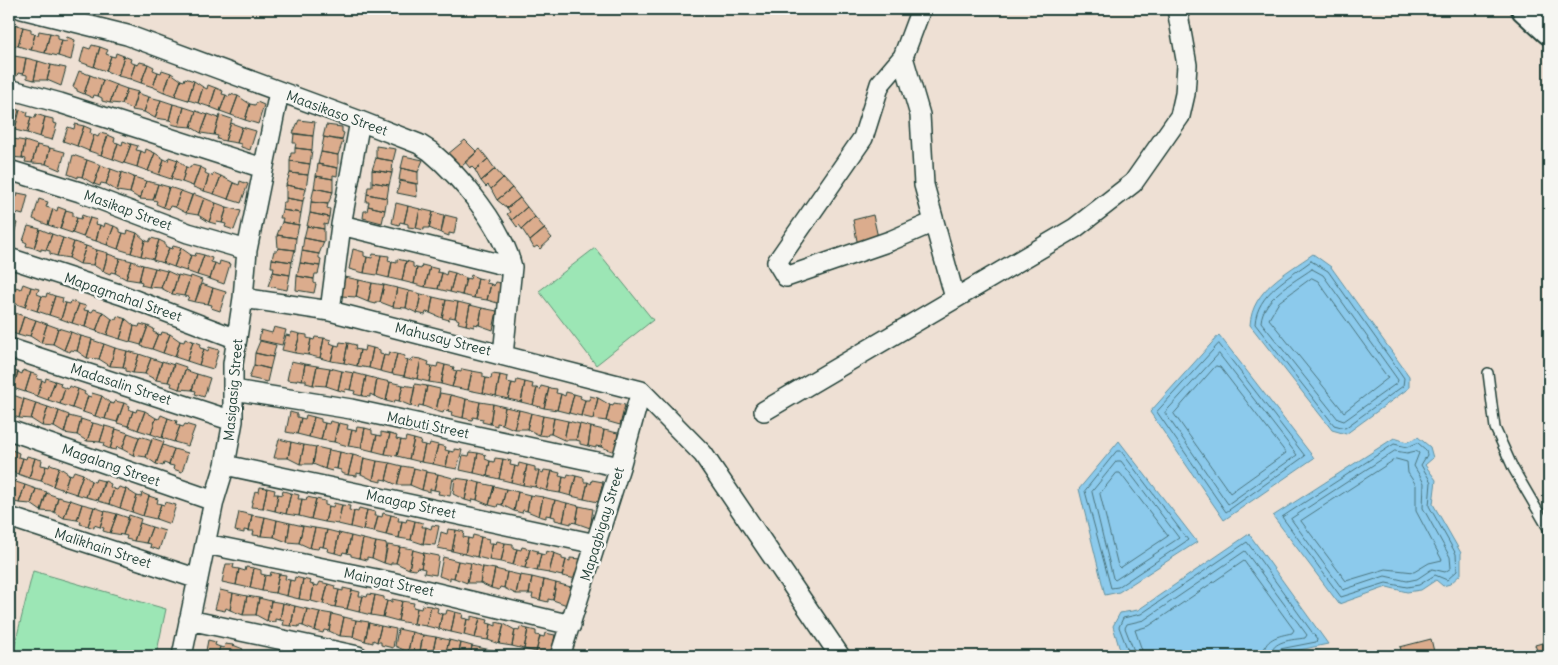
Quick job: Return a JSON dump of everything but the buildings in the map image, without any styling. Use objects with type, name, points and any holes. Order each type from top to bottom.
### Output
[{"type":"street","name":"Maasikaso Street","points":[[22,9],[126,35],[420,144],[439,159],[490,219],[509,253],[512,267],[503,355]]},
{"type":"street","points":[[921,9],[904,57],[880,84],[863,138],[776,262],[786,277],[890,241],[934,222]]},
{"type":"street","points":[[764,410],[1075,228],[1132,184],[1180,116],[1185,94],[1187,66],[1177,9]]},
{"type":"street","points":[[1525,9],[1549,30]]},
{"type":"street","points":[[904,57],[920,115],[924,185],[955,298]]},
{"type":"street","points":[[9,89],[60,102],[263,168]]},
{"type":"street","name":"Masigasig Street","points":[[182,656],[214,501],[226,465],[233,421],[233,364],[243,298],[247,250],[279,92]]},
{"type":"street","points":[[330,311],[341,225],[360,121]]},
{"type":"street","name":"Masikap Street","points":[[9,170],[80,192],[188,233],[247,250]]},
{"type":"street","points":[[341,225],[512,267]]},
{"type":"street","name":"Mapagmahal Street","points":[[9,258],[122,295],[237,338]]},
{"type":"street","name":"Mahusay Street","points":[[243,298],[330,311],[641,391]]},
{"type":"street","name":"Madasalin Street","points":[[9,348],[233,421]]},
{"type":"street","name":"Mabuti Street","points":[[234,390],[351,409],[620,467]]},
{"type":"street","points":[[641,391],[703,454],[840,656]]},
{"type":"street","name":"Mapagbigay Street","points":[[560,656],[620,467],[641,391]]},
{"type":"street","name":"Magalang Street","points":[[9,430],[214,501]]},
{"type":"street","name":"Maagap Street","points":[[226,465],[596,544]]},
{"type":"street","name":"Malikhain Street","points":[[9,517],[198,579]]},
{"type":"street","name":"Maingat Street","points":[[206,544],[391,582],[571,625]]},
{"type":"street","points":[[189,620],[358,656]]},
{"type":"lane","points":[[1488,373],[1495,428],[1513,468],[1549,530]]},
{"type":"green space","points":[[595,248],[653,320],[596,365],[539,291]]},
{"type":"green space","points":[[33,571],[166,609],[156,656],[12,656]]},
{"type":"water","points":[[1313,254],[1331,267],[1409,376],[1409,388],[1346,434],[1332,430],[1250,325],[1252,313],[1264,292],[1282,276]]},
{"type":"water","points":[[1219,335],[1314,458],[1224,520],[1150,412]]},
{"type":"water","points":[[1418,437],[1430,447],[1433,458],[1425,465],[1436,480],[1433,504],[1461,553],[1461,574],[1450,584],[1443,586],[1436,580],[1421,590],[1407,592],[1387,587],[1339,604],[1273,516],[1394,438],[1407,442]]},
{"type":"water","points":[[1119,441],[1197,542],[1119,592],[1105,595],[1079,489]]},
{"type":"water","points":[[1249,534],[1328,644],[1271,656],[1126,656],[1119,647],[1113,626],[1120,613],[1138,610]]}]
